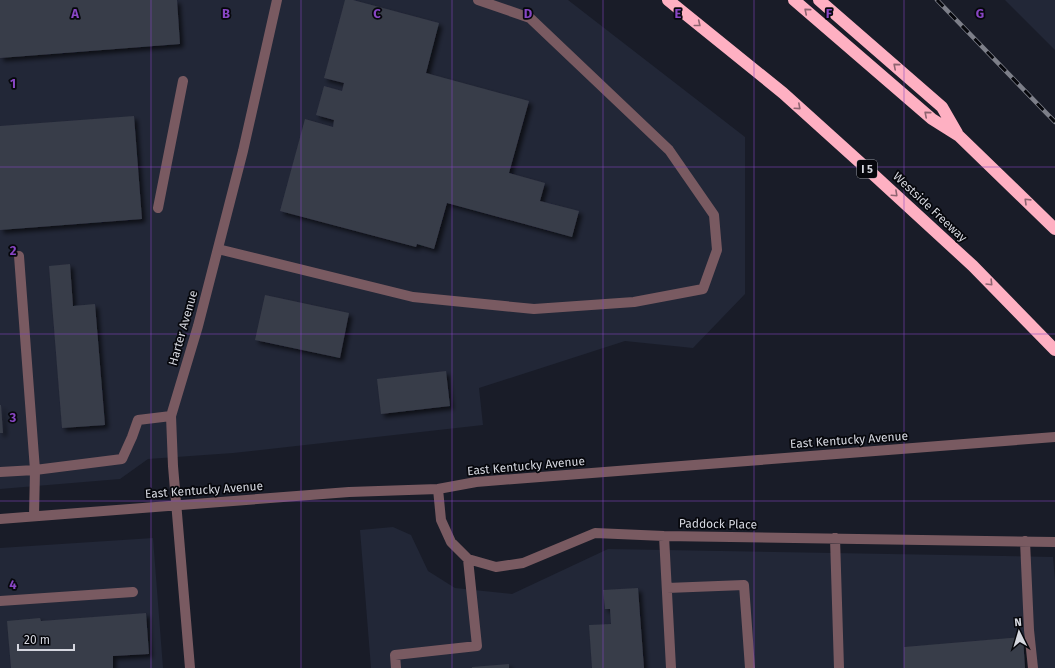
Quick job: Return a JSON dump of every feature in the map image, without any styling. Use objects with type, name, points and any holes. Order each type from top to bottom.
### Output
[{"type":"highway","name":"Westside Freeway","points":[[668,0],[783,93],[870,171],[973,266],[1055,350]]},
{"type":"highway","points":[[794,0],[932,119],[959,136],[1055,229]]},
{"type":"highway","points":[[819,0],[942,107],[959,136]]},
{"type":"street","name":"Harter Avenue","points":[[190,668],[171,416],[198,326],[243,151],[277,0]]},
{"type":"street","points":[[218,249],[413,297],[534,309],[634,302],[703,289],[717,250],[714,215],[669,150],[530,18],[478,0]]},
{"type":"street","points":[[158,208],[183,81]]},
{"type":"street","points":[[19,256],[35,470],[34,516]]},
{"type":"street","points":[[0,472],[35,470],[122,459],[138,420],[171,416]]},
{"type":"street","name":"East Kentucky Avenue","points":[[0,518],[349,492],[438,489],[476,482],[1055,437]]},
{"type":"street","name":"Paddock Place","points":[[438,489],[441,520],[451,542],[468,559],[496,567],[523,563],[594,533],[664,536],[1055,542]]},
{"type":"street","points":[[664,536],[671,668]]},
{"type":"street","points":[[835,538],[839,668]]},
{"type":"street","points":[[1025,541],[1029,630],[1033,668]]},
{"type":"street","points":[[396,668],[395,655],[477,646],[468,559]]},
{"type":"street","points":[[667,588],[744,585],[750,668]]},
{"type":"street","points":[[0,601],[133,592]]},
{"type":"shaded area","points":[[0,0],[568,0],[745,137],[745,294],[693,348],[625,341],[479,388],[483,425],[233,453],[148,459],[120,479],[0,489]]},
{"type":"shaded area","points":[[1005,0],[1055,0],[1055,50]]},
{"type":"shaded area","points":[[393,527],[411,535],[428,571],[455,588],[512,594],[608,549],[1053,557],[1055,580],[1055,668],[371,668],[360,530]]},
{"type":"shaded area","points":[[153,538],[163,668],[0,668],[0,548]]},
{"type":"building","points":[[0,0],[177,0],[180,44],[0,58]]},
{"type":"building","points":[[345,0],[353,0],[439,23],[426,73],[529,101],[509,173],[545,183],[540,201],[579,211],[572,237],[447,203],[434,249],[417,244],[416,247],[280,211],[305,119],[333,127],[334,120],[316,115],[324,86],[342,91],[344,83],[324,78]]},
{"type":"building","points":[[134,116],[142,219],[0,230],[0,126]]},
{"type":"building","points":[[70,264],[73,306],[95,304],[105,425],[62,428],[49,266]]},
{"type":"building","points":[[265,295],[349,313],[340,358],[255,340]]},
{"type":"building","points":[[446,371],[450,406],[381,414],[377,379]]},
{"type":"building","points":[[1,405],[3,433],[0,433]]},
{"type":"building","points":[[638,588],[644,668],[592,668],[589,625],[611,624],[610,609],[605,609],[603,590]]},
{"type":"building","points":[[146,613],[149,654],[113,656],[113,668],[11,668],[7,621],[40,618],[41,621]]},
{"type":"building","points":[[1023,637],[1025,668],[904,668],[904,647]]},
{"type":"building","points":[[509,664],[509,668],[472,668],[472,667]]},
{"type":"railway","points":[[937,0],[1055,122]]}]
